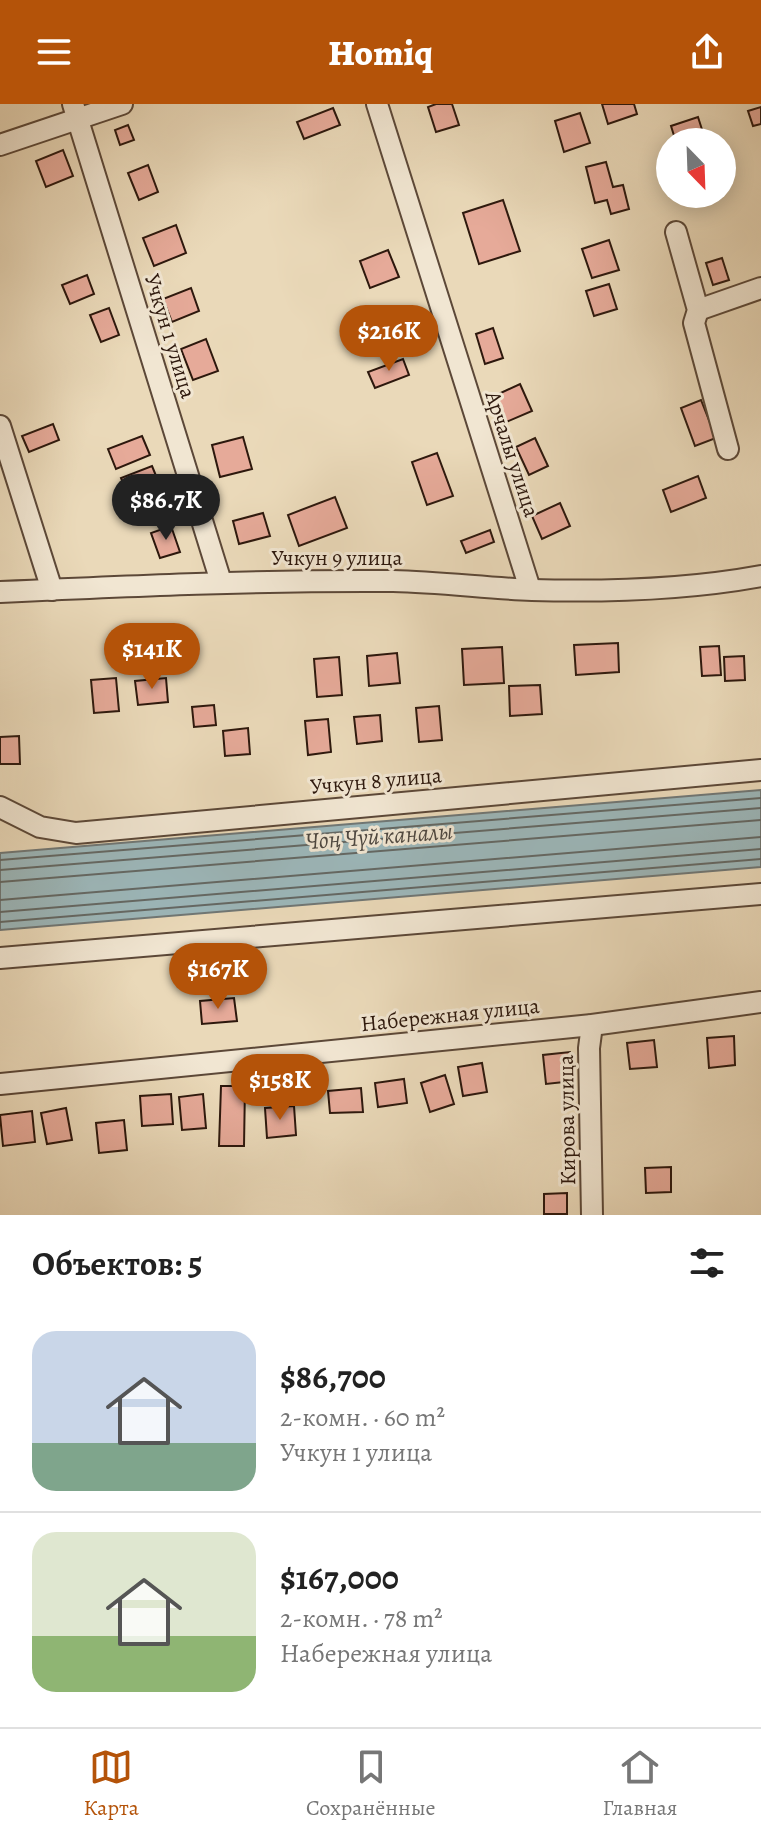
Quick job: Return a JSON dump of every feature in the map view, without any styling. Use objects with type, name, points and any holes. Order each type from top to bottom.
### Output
[{"type":"street","points":[[0,145],[75,110],[122,104]]},
{"type":"street","name":"Арчалы улица","points":[[377,104],[530,589]]},
{"type":"street","name":"Учкун 1 улица","points":[[75,110],[221,582]]},
{"type":"street","points":[[676,232],[698,310],[694,323],[728,449]]},
{"type":"street","points":[[698,310],[761,288]]},
{"type":"street","points":[[0,426],[52,590]]},
{"type":"street","name":"Учкун 9 улица","points":[[0,592],[221,582],[397,581],[530,589],[635,590],[761,576]]},
{"type":"street","name":"Учкун 8 улица","points":[[0,807],[40,827],[76,833],[761,770]]},
{"type":"street","points":[[0,958],[761,894]]},
{"type":"street","name":"Набережная улица","points":[[0,1084],[592,1025],[761,1002]]},
{"type":"street","name":"Кирова улица","points":[[592,1025],[589,1048],[592,1215]]},
{"type":"water","name":"Чоң Чүй каналы","points":[[761,790],[761,867],[0,930],[0,853]]},
{"type":"building","points":[[452,104],[459,125],[436,132],[428,107]]},
{"type":"building","points":[[602,104],[634,104],[637,114],[608,124]]},
{"type":"building","points":[[761,107],[761,124],[753,126],[748,111]]},
{"type":"building","points":[[333,108],[340,125],[304,139],[297,122]]},
{"type":"building","points":[[580,113],[590,143],[564,152],[555,121]]},
{"type":"building","points":[[698,117],[702,128],[672,128]]},
{"type":"building","points":[[128,125],[134,140],[120,145],[115,130]]},
{"type":"building","points":[[63,150],[73,176],[46,187],[36,161]]},
{"type":"building","points":[[606,162],[613,187],[623,185],[629,209],[611,214],[607,200],[595,203],[586,167]]},
{"type":"building","points":[[148,165],[158,192],[139,200],[128,173]]},
{"type":"building","points":[[503,200],[520,251],[479,264],[463,213]]},
{"type":"building","points":[[176,225],[186,253],[154,266],[143,238]]},
{"type":"building","points":[[609,240],[619,270],[592,278],[582,249]]},
{"type":"building","points":[[388,250],[399,277],[370,288],[360,261]]},
{"type":"building","points":[[722,258],[729,280],[713,285],[706,263]]},
{"type":"building","points":[[87,275],[94,294],[70,304],[62,285]]},
{"type":"building","points":[[609,284],[617,309],[594,316],[586,291]]},
{"type":"building","points":[[191,288],[199,311],[172,322],[163,299]]},
{"type":"building","points":[[109,308],[119,335],[101,342],[90,315]]},
{"type":"building","points":[[493,328],[503,358],[485,364],[476,334]]},
{"type":"building","points":[[206,339],[218,371],[193,380],[181,349]]},
{"type":"building","points":[[403,359],[409,375],[375,388],[368,372]]},
{"type":"building","points":[[520,384],[532,411],[504,423],[492,397]]},
{"type":"building","points":[[701,400],[716,438],[695,446],[681,408]]},
{"type":"building","points":[[53,424],[59,440],[29,452],[22,436]]},
{"type":"building","points":[[142,436],[150,455],[116,469],[108,449]]},
{"type":"building","points":[[243,437],[252,469],[220,477],[212,445]]},
{"type":"building","points":[[535,438],[548,466],[529,475],[516,447]]},
{"type":"building","points":[[437,453],[453,496],[427,505],[412,462]]},
{"type":"building","points":[[152,466],[161,488],[130,500],[121,478]]},
{"type":"building","points":[[698,476],[706,498],[671,512],[663,490]]},
{"type":"building","points":[[335,497],[347,528],[299,546],[288,515]]},
{"type":"building","points":[[560,503],[570,526],[542,539],[532,516]]},
{"type":"building","points":[[263,513],[270,536],[239,544],[233,521]]},
{"type":"building","points":[[171,526],[180,552],[160,558],[151,533]]},
{"type":"building","points":[[490,530],[494,542],[466,553],[461,541]]},
{"type":"building","points":[[618,643],[619,672],[576,675],[574,645]]},
{"type":"building","points":[[719,646],[721,675],[702,676],[700,647]]},
{"type":"building","points":[[502,647],[504,683],[464,685],[462,649]]},
{"type":"building","points":[[397,653],[400,683],[369,686],[367,656]]},
{"type":"building","points":[[744,656],[745,680],[725,681],[724,657]]},
{"type":"building","points":[[339,657],[342,695],[317,697],[314,659]]},
{"type":"building","points":[[116,678],[119,711],[94,713],[91,680]]},
{"type":"building","points":[[166,678],[168,702],[138,705],[135,681]]},
{"type":"building","points":[[540,685],[542,714],[510,716],[509,686]]},
{"type":"building","points":[[214,705],[216,725],[194,727],[192,707]]},
{"type":"building","points":[[439,706],[442,740],[419,742],[416,708]]},
{"type":"building","points":[[380,715],[382,741],[357,744],[354,717]]},
{"type":"building","points":[[328,719],[331,752],[308,755],[305,721]]},
{"type":"building","points":[[248,728],[250,754],[225,756],[223,731]]},
{"type":"building","points":[[19,736],[20,764],[0,764],[0,737]]},
{"type":"building","points":[[234,998],[237,1021],[202,1024],[200,1001]]},
{"type":"building","points":[[734,1036],[735,1065],[709,1068],[707,1038]]},
{"type":"building","points":[[654,1040],[657,1067],[630,1069],[627,1043]]},
{"type":"building","points":[[570,1052],[573,1081],[546,1084],[543,1055]]},
{"type":"building","points":[[482,1063],[487,1092],[463,1096],[458,1067]]},
{"type":"building","points":[[445,1075],[454,1104],[430,1112],[421,1083]]},
{"type":"building","points":[[404,1079],[407,1103],[378,1107],[375,1083]]},
{"type":"building","points":[[221,1086],[245,1086],[244,1146],[219,1146]]},
{"type":"building","points":[[361,1088],[363,1112],[330,1113],[328,1091]]},
{"type":"building","points":[[171,1094],[173,1124],[142,1126],[140,1096]]},
{"type":"building","points":[[203,1094],[206,1128],[182,1130],[179,1097]]},
{"type":"building","points":[[294,1106],[296,1135],[267,1138],[265,1108]]},
{"type":"building","points":[[66,1108],[72,1140],[47,1144],[41,1113]]},
{"type":"building","points":[[32,1111],[35,1142],[3,1146],[0,1115]]},
{"type":"building","points":[[124,1120],[127,1150],[99,1153],[96,1123]]},
{"type":"building","points":[[671,1167],[671,1192],[646,1193],[645,1168]]},
{"type":"building","points":[[567,1193],[567,1214],[544,1214],[544,1194]]}]
